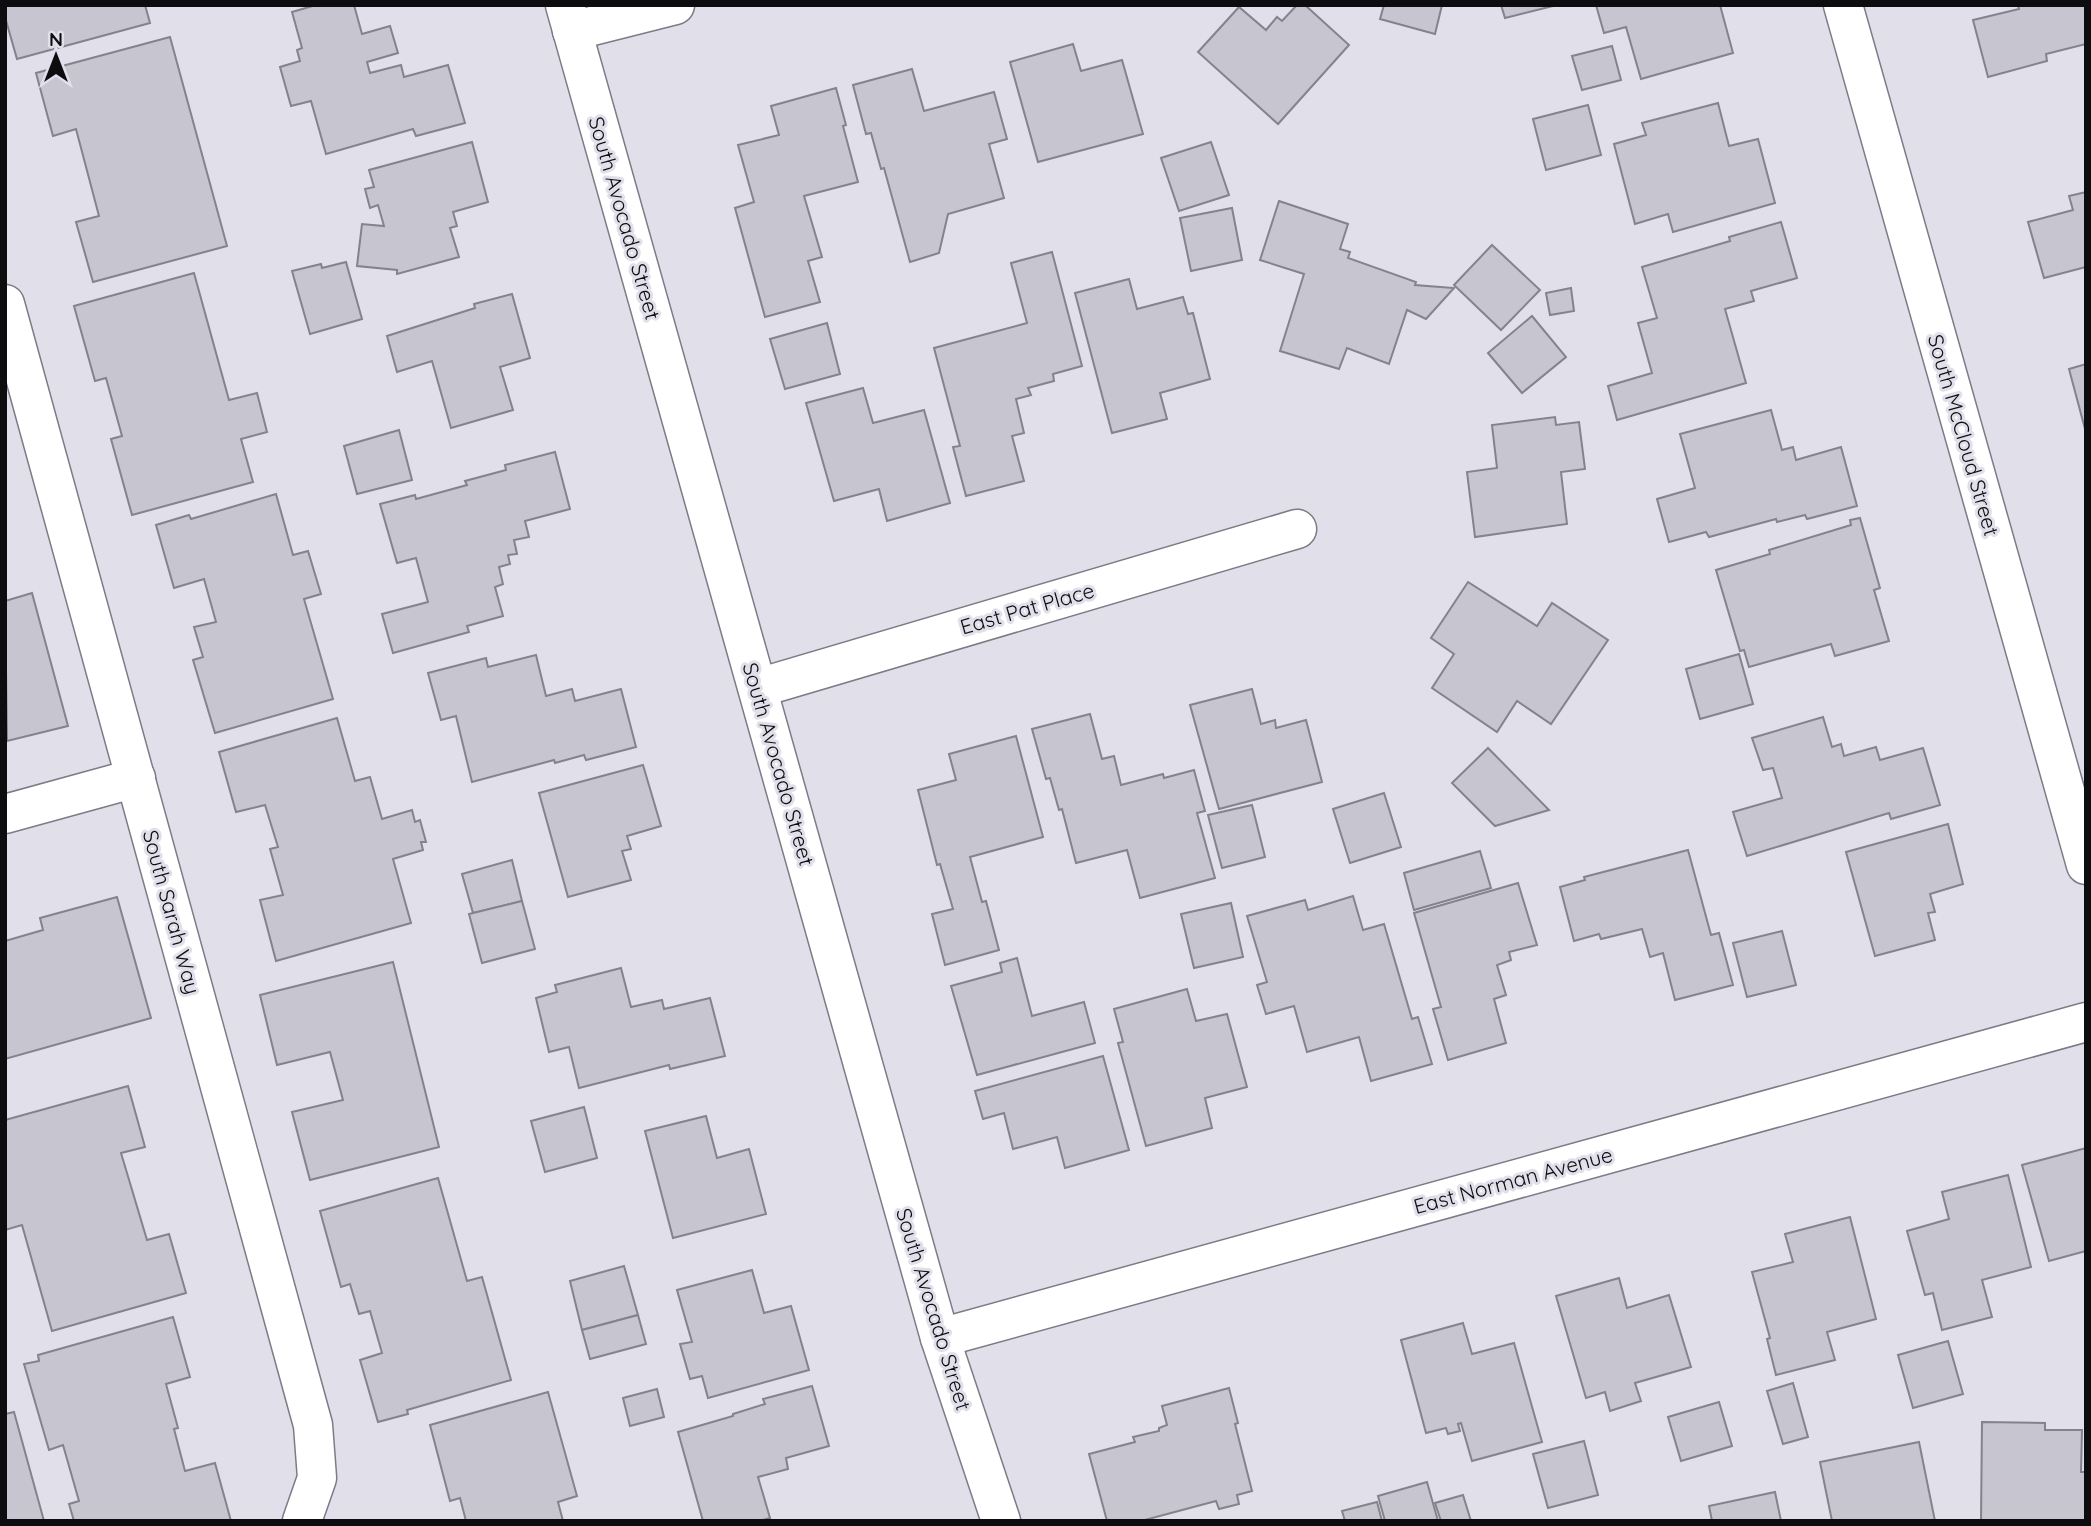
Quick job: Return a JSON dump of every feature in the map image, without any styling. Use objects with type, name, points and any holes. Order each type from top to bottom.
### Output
[{"type":"street","points":[[568,18],[676,5]]},
{"type":"street","name":"South McCloud Street","points":[[1843,5],[2086,865]]},
{"type":"street","name":"South Avocado Street","points":[[568,18],[940,1338],[1000,1521]]},
{"type":"street","name":"South Sarah Way","points":[[5,304],[313,1425],[317,1478],[302,1521]]},
{"type":"street","name":"East Pat Place","points":[[758,688],[1297,529]]},
{"type":"street","points":[[5,814],[136,778]]},
{"type":"street","name":"East Norman Avenue","points":[[940,1338],[2086,1022]]},
{"type":"building","points":[[5,5],[145,5],[150,23],[17,59],[5,17]]},
{"type":"building","points":[[316,5],[354,5],[362,34],[390,26],[398,53],[367,62],[370,73],[401,65],[404,77],[448,65],[465,123],[416,136],[413,129],[326,154],[311,101],[291,106],[280,67],[300,61],[297,50],[302,48],[292,12]]},
{"type":"building","points":[[1297,5],[1305,5],[1349,45],[1278,124],[1198,52],[1239,7],[1266,30],[1277,17],[1282,21]]},
{"type":"building","points":[[1384,5],[1442,5],[1435,34],[1380,19]]},
{"type":"building","points":[[1501,5],[1557,5],[1505,18]]},
{"type":"building","points":[[1596,5],[1720,5],[1733,53],[1641,79],[1626,27],[1604,33]]},
{"type":"building","points":[[2018,5],[2086,5],[2086,44],[2046,54],[2047,61],[1988,77],[1973,20],[2019,9]]},
{"type":"building","points":[[170,37],[227,246],[93,282],[76,222],[99,216],[76,129],[53,136],[36,73]]},
{"type":"building","points":[[1073,44],[1081,71],[1122,60],[1143,134],[1038,162],[1010,62]]},
{"type":"building","points":[[1612,46],[1621,80],[1582,90],[1572,56]]},
{"type":"building","points":[[912,69],[924,111],[994,92],[1007,139],[989,144],[1004,198],[948,214],[939,253],[910,262],[884,168],[881,169],[871,133],[866,134],[853,85]]},
{"type":"building","points":[[836,88],[858,182],[804,196],[822,257],[808,261],[820,302],[765,317],[735,208],[754,202],[738,145],[779,135],[771,106]]},
{"type":"building","points":[[1718,103],[1729,146],[1758,139],[1775,203],[1673,232],[1668,214],[1635,224],[1614,144],[1646,135],[1642,123]]},
{"type":"building","points":[[1588,105],[1601,155],[1546,170],[1533,119]]},
{"type":"building","points":[[472,142],[488,202],[453,212],[457,226],[450,228],[459,257],[397,274],[397,270],[357,266],[362,224],[384,226],[378,205],[370,208],[365,189],[374,187],[369,170]]},
{"type":"building","points":[[1211,142],[1229,195],[1179,211],[1161,158]]},
{"type":"building","points":[[2086,192],[2086,267],[2044,278],[2028,222],[2073,210],[2069,196]]},
{"type":"building","points":[[1279,201],[1348,224],[1340,249],[1350,252],[1348,258],[1416,282],[1415,285],[1454,288],[1426,319],[1407,310],[1389,364],[1347,348],[1339,369],[1280,351],[1304,274],[1260,260]]},
{"type":"building","points":[[1232,208],[1242,260],[1191,271],[1180,218]]},
{"type":"building","points":[[1781,222],[1797,278],[1751,291],[1754,301],[1725,309],[1746,383],[1617,420],[1608,386],[1652,373],[1638,323],[1657,318],[1642,267],[1730,241],[1729,237]]},
{"type":"building","points":[[1492,245],[1540,290],[1501,330],[1454,285]]},
{"type":"building","points":[[1052,252],[1082,366],[1053,374],[1054,381],[1028,388],[1031,395],[1016,399],[1024,433],[1012,436],[1024,481],[966,496],[953,447],[960,446],[934,348],[1027,323],[1011,263]]},
{"type":"building","points":[[346,262],[362,319],[310,334],[292,271],[321,264],[322,268]]},
{"type":"building","points":[[194,273],[229,400],[257,393],[267,432],[241,439],[253,482],[132,515],[111,439],[122,436],[106,378],[95,381],[74,306]]},
{"type":"building","points":[[1129,279],[1137,309],[1183,297],[1188,314],[1193,313],[1210,379],[1160,393],[1167,419],[1112,433],[1075,293]]},
{"type":"building","points":[[1571,288],[1574,311],[1550,315],[1546,293]]},
{"type":"building","points":[[512,294],[530,358],[500,367],[513,410],[451,428],[432,361],[397,372],[387,336],[475,308],[474,304]]},
{"type":"building","points":[[1532,316],[1566,357],[1522,393],[1488,353]]},
{"type":"building","points":[[827,323],[840,374],[785,389],[770,339]]},
{"type":"building","points":[[2086,364],[2086,428],[2085,429],[2069,369]]},
{"type":"building","points":[[863,388],[873,423],[924,410],[950,503],[887,521],[879,489],[834,501],[806,403]]},
{"type":"building","points":[[1771,410],[1782,450],[1793,447],[1796,460],[1841,447],[1857,506],[1807,519],[1805,515],[1777,522],[1776,519],[1709,537],[1706,532],[1669,542],[1657,499],[1695,488],[1680,434]]},
{"type":"building","points":[[1555,417],[1556,425],[1579,422],[1585,469],[1561,472],[1567,524],[1475,537],[1467,472],[1497,468],[1492,425]]},
{"type":"building","points":[[399,430],[412,480],[357,494],[344,446]]},
{"type":"building","points":[[555,452],[570,509],[525,521],[529,537],[514,540],[517,554],[508,555],[510,564],[499,567],[503,584],[495,587],[503,616],[467,626],[469,632],[393,653],[382,614],[428,602],[416,558],[397,563],[380,504],[415,495],[416,499],[467,485],[465,481],[506,470],[505,465]]},
{"type":"building","points":[[276,494],[293,555],[308,551],[321,594],[304,599],[333,699],[215,733],[193,660],[203,657],[194,627],[216,622],[204,579],[174,588],[156,525],[189,515],[191,519]]},
{"type":"building","points":[[1860,518],[1880,588],[1874,590],[1889,641],[1835,656],[1831,644],[1749,667],[1744,650],[1740,651],[1716,570],[1770,554],[1769,550],[1851,525],[1850,520]]},
{"type":"building","points":[[1468,582],[1537,626],[1552,603],[1608,640],[1551,724],[1517,701],[1497,732],[1432,688],[1454,654],[1431,638]]},
{"type":"building","points":[[32,593],[68,726],[7,741],[5,601]]},
{"type":"building","points":[[1739,654],[1753,704],[1700,719],[1686,669]]},
{"type":"building","points":[[536,655],[546,696],[572,689],[575,701],[621,689],[636,747],[586,760],[584,755],[555,763],[554,760],[472,782],[456,716],[441,720],[428,673],[486,658],[488,667]]},
{"type":"building","points":[[1252,689],[1261,724],[1275,720],[1276,728],[1306,720],[1322,782],[1219,809],[1190,705]]},
{"type":"building","points":[[1090,714],[1102,759],[1114,756],[1121,785],[1163,774],[1164,778],[1194,770],[1205,811],[1197,813],[1215,878],[1140,898],[1127,850],[1076,863],[1062,809],[1059,810],[1050,778],[1046,779],[1032,729]]},
{"type":"building","points":[[1823,717],[1832,747],[1841,744],[1844,756],[1876,747],[1880,760],[1923,748],[1940,805],[1891,819],[1889,813],[1747,856],[1733,812],[1782,798],[1773,768],[1763,770],[1752,738]]},
{"type":"building","points":[[337,718],[355,781],[370,777],[382,819],[412,810],[415,822],[420,820],[426,842],[421,842],[423,850],[393,859],[411,923],[276,961],[260,900],[283,895],[270,849],[278,847],[265,805],[236,812],[219,752]]},
{"type":"building","points":[[1016,736],[1043,837],[970,857],[982,902],[986,901],[999,950],[945,965],[932,914],[953,909],[940,864],[937,865],[918,790],[956,780],[949,754]]},
{"type":"building","points":[[1488,748],[1549,810],[1495,826],[1452,783]]},
{"type":"building","points":[[643,765],[661,826],[627,836],[631,849],[622,851],[631,880],[568,897],[539,793]]},
{"type":"building","points":[[1384,793],[1401,847],[1350,863],[1333,809]]},
{"type":"building","points":[[1252,805],[1265,857],[1222,868],[1208,815]]},
{"type":"building","points":[[1948,824],[1963,884],[1930,894],[1935,912],[1928,913],[1935,940],[1875,956],[1846,852]]},
{"type":"building","points":[[1688,850],[1711,935],[1719,933],[1733,985],[1675,1000],[1663,953],[1650,957],[1642,929],[1601,939],[1599,934],[1574,941],[1560,887],[1585,880],[1584,877]]},
{"type":"building","points":[[1480,851],[1491,888],[1414,910],[1404,873]]},
{"type":"building","points":[[512,860],[522,901],[473,913],[462,874]]},
{"type":"building","points":[[1518,883],[1537,945],[1509,952],[1511,960],[1497,965],[1506,995],[1494,999],[1506,1043],[1448,1060],[1433,1009],[1441,1007],[1414,913]]},
{"type":"building","points":[[1353,896],[1363,930],[1384,924],[1412,1019],[1418,1017],[1432,1064],[1371,1081],[1359,1037],[1307,1052],[1294,1006],[1266,1014],[1257,985],[1267,982],[1247,916],[1305,900],[1308,910]]},
{"type":"building","points":[[117,897],[151,1018],[5,1059],[5,941],[43,930],[40,918]]},
{"type":"building","points":[[522,901],[535,949],[482,963],[469,914]]},
{"type":"building","points":[[1231,903],[1243,957],[1194,968],[1181,914]]},
{"type":"building","points":[[1782,931],[1796,985],[1747,997],[1733,943]]},
{"type":"building","points":[[1017,958],[1032,1016],[1084,1002],[1095,1043],[977,1075],[951,986],[1002,972],[1000,963]]},
{"type":"building","points":[[393,962],[439,1147],[310,1180],[292,1112],[343,1100],[330,1052],[277,1065],[260,995]]},
{"type":"building","points":[[621,968],[631,1007],[662,1000],[664,1009],[710,998],[725,1056],[670,1069],[669,1065],[579,1088],[569,1047],[549,1052],[536,998],[557,992],[555,985]]},
{"type":"building","points":[[1187,989],[1196,1021],[1227,1014],[1247,1087],[1205,1098],[1212,1128],[1146,1146],[1118,1043],[1123,1042],[1114,1009]]},
{"type":"building","points":[[1103,1056],[1129,1150],[1065,1168],[1057,1137],[1013,1149],[1004,1113],[983,1119],[975,1091]]},
{"type":"building","points":[[128,1086],[145,1147],[121,1153],[147,1240],[169,1234],[186,1293],[52,1331],[22,1225],[5,1230],[5,1120]]},
{"type":"building","points":[[584,1107],[597,1158],[545,1172],[531,1121]]},
{"type":"building","points":[[706,1116],[717,1158],[749,1149],[766,1214],[673,1238],[645,1131]]},
{"type":"building","points":[[2086,1148],[2086,1251],[2049,1261],[2022,1165]]},
{"type":"building","points":[[2008,1175],[2031,1267],[1982,1280],[1992,1317],[1942,1330],[1933,1293],[1925,1295],[1907,1231],[1949,1219],[1942,1192]]},
{"type":"building","points":[[438,1178],[467,1281],[482,1277],[511,1380],[407,1410],[408,1414],[378,1422],[360,1360],[382,1353],[370,1311],[359,1314],[350,1284],[341,1287],[320,1211]]},
{"type":"building","points":[[1850,1217],[1876,1319],[1827,1332],[1835,1360],[1776,1375],[1767,1339],[1770,1338],[1752,1272],[1793,1262],[1785,1234]]},
{"type":"building","points":[[624,1266],[638,1315],[582,1330],[570,1281]]},
{"type":"building","points":[[752,1270],[764,1313],[791,1306],[809,1370],[708,1398],[702,1376],[690,1379],[680,1344],[692,1342],[677,1290]]},
{"type":"building","points":[[1619,1278],[1627,1308],[1669,1295],[1691,1367],[1635,1383],[1641,1401],[1610,1411],[1605,1392],[1586,1398],[1556,1296]]},
{"type":"building","points":[[638,1315],[646,1344],[590,1359],[582,1330]]},
{"type":"building","points":[[173,1317],[190,1377],[166,1384],[178,1428],[174,1429],[185,1471],[215,1463],[231,1521],[74,1521],[69,1504],[79,1501],[63,1445],[49,1450],[24,1364],[39,1361],[38,1355]]},
{"type":"building","points":[[1463,1323],[1472,1354],[1514,1343],[1542,1442],[1472,1461],[1461,1423],[1458,1424],[1460,1431],[1448,1434],[1446,1428],[1426,1433],[1401,1340]]},
{"type":"building","points":[[1948,1341],[1963,1394],[1913,1408],[1898,1355]]},
{"type":"building","points":[[1793,1383],[1808,1437],[1783,1444],[1767,1391]]},
{"type":"building","points":[[812,1386],[829,1446],[786,1458],[788,1469],[758,1477],[770,1518],[759,1521],[703,1521],[678,1432],[765,1404],[763,1399]]},
{"type":"building","points":[[1229,1388],[1252,1491],[1237,1495],[1239,1504],[1219,1509],[1216,1501],[1141,1521],[1107,1521],[1089,1454],[1135,1442],[1133,1437],[1159,1431],[1159,1428],[1167,1425],[1162,1406]]},
{"type":"building","points":[[657,1389],[664,1417],[630,1426],[623,1398]]},
{"type":"building","points":[[548,1392],[577,1496],[558,1502],[563,1521],[466,1521],[460,1498],[450,1501],[430,1425]]},
{"type":"building","points":[[1719,1402],[1732,1446],[1681,1461],[1668,1417]]},
{"type":"building","points":[[14,1412],[44,1521],[5,1521],[5,1414]]},
{"type":"building","points":[[1982,1422],[2045,1423],[2045,1430],[2082,1430],[2081,1472],[2086,1472],[2086,1521],[1981,1521]]},
{"type":"building","points":[[1584,1441],[1598,1495],[1548,1508],[1533,1454]]},
{"type":"building","points":[[1919,1442],[1935,1521],[1832,1521],[1820,1462]]},
{"type":"building","points":[[1427,1482],[1438,1521],[1385,1521],[1378,1496]]},
{"type":"building","points":[[1775,1492],[1781,1521],[1712,1521],[1709,1506]]},
{"type":"building","points":[[1463,1495],[1471,1521],[1441,1521],[1435,1503]]},
{"type":"building","points":[[1377,1502],[1382,1521],[1345,1521],[1342,1511]]}]
